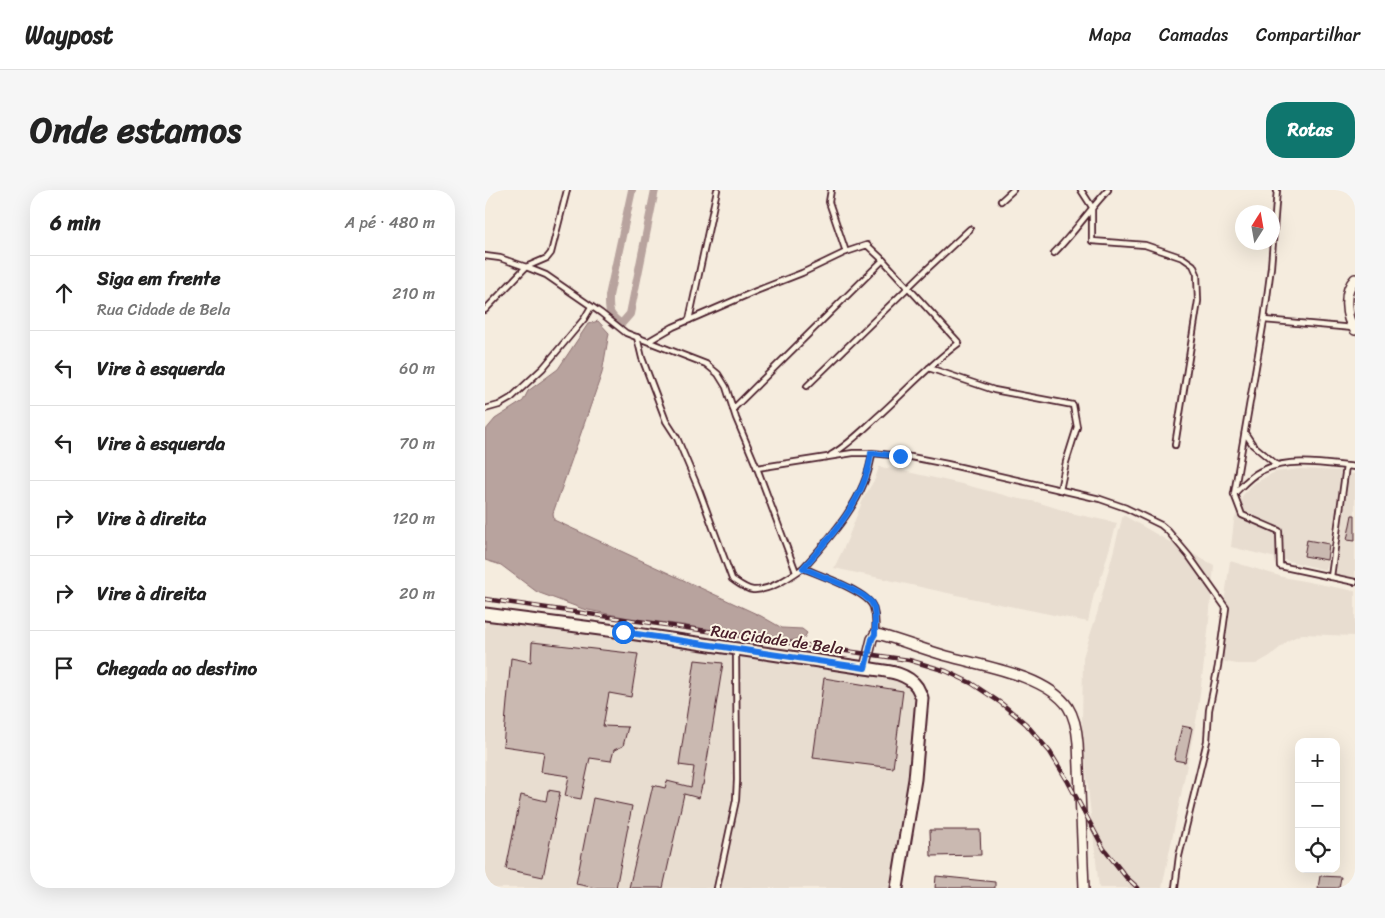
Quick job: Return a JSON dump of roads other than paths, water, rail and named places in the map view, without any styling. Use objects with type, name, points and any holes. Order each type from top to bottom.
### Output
[{"type":"street","points":[[1354,329],[1348,312],[1347,300],[1351,283],[1355,279]]},
{"type":"street","name":"Rua Cidade de Bela","points":[[485,614],[623,632],[865,668],[894,673],[908,678],[917,687],[922,698],[915,779],[897,888]]},
{"type":"street","points":[[865,668],[872,639],[875,634],[881,635],[945,656],[1032,680],[1048,689],[1067,706],[1076,728],[1078,743],[1084,888]]},
{"type":"lane","points":[[485,310],[526,267],[547,258],[551,253],[567,190]]},
{"type":"lane","points":[[689,320],[717,190]]},
{"type":"lane","points":[[831,190],[829,202],[846,252]]},
{"type":"lane","points":[[1001,201],[1013,190]]},
{"type":"lane","points":[[1081,190],[1092,207],[1091,241],[1145,245],[1183,258],[1193,265],[1197,274],[1198,301],[1175,444]]},
{"type":"lane","points":[[1054,253],[1108,190]]},
{"type":"lane","points":[[1277,190],[1271,267],[1264,320],[1234,494],[1242,515],[1279,531],[1279,566],[1355,582]]},
{"type":"lane","points":[[807,386],[971,229]]},
{"type":"lane","points":[[649,341],[673,327],[802,273],[846,252],[867,245],[959,343],[929,368],[860,434],[828,457]]},
{"type":"lane","points":[[485,256],[500,258],[546,275],[601,313],[626,333],[706,364],[718,374],[726,387],[797,572]]},
{"type":"lane","points":[[733,409],[883,260]]},
{"type":"lane","points":[[485,409],[499,405],[511,398],[543,368],[584,319],[591,307]]},
{"type":"lane","points":[[1264,320],[1354,329]]},
{"type":"lane","points":[[637,337],[642,358],[666,421],[677,438],[699,490],[732,578],[741,586],[752,590],[771,586],[803,568],[842,522],[864,483],[870,464],[871,453]]},
{"type":"lane","points":[[929,368],[994,390],[1073,405],[1077,427],[1066,462],[1061,490]]},
{"type":"lane","points":[[1245,433],[1253,445],[1277,465]]},
{"type":"lane","points":[[757,468],[853,453],[911,457],[1113,503],[1161,525],[1168,531],[1189,556],[1226,608],[1218,666],[1209,710],[1207,741],[1179,856],[1175,888]]},
{"type":"lane","points":[[1234,494],[1245,482],[1261,471],[1277,465],[1310,463],[1355,468]]},
{"type":"lane","points":[[1331,577],[1346,466]]},
{"type":"lane","points":[[803,568],[846,586],[871,602],[874,608],[875,634]]},
{"type":"lane","points":[[717,888],[736,800],[736,650]]},
{"type":"waterway","points":[[632,190],[609,296],[610,312],[620,323],[630,314],[655,190]]},
{"type":"railway","points":[[485,599],[909,660],[946,671],[971,683],[1001,703],[1026,724],[1050,752],[1104,849],[1126,877],[1138,888]]}]
